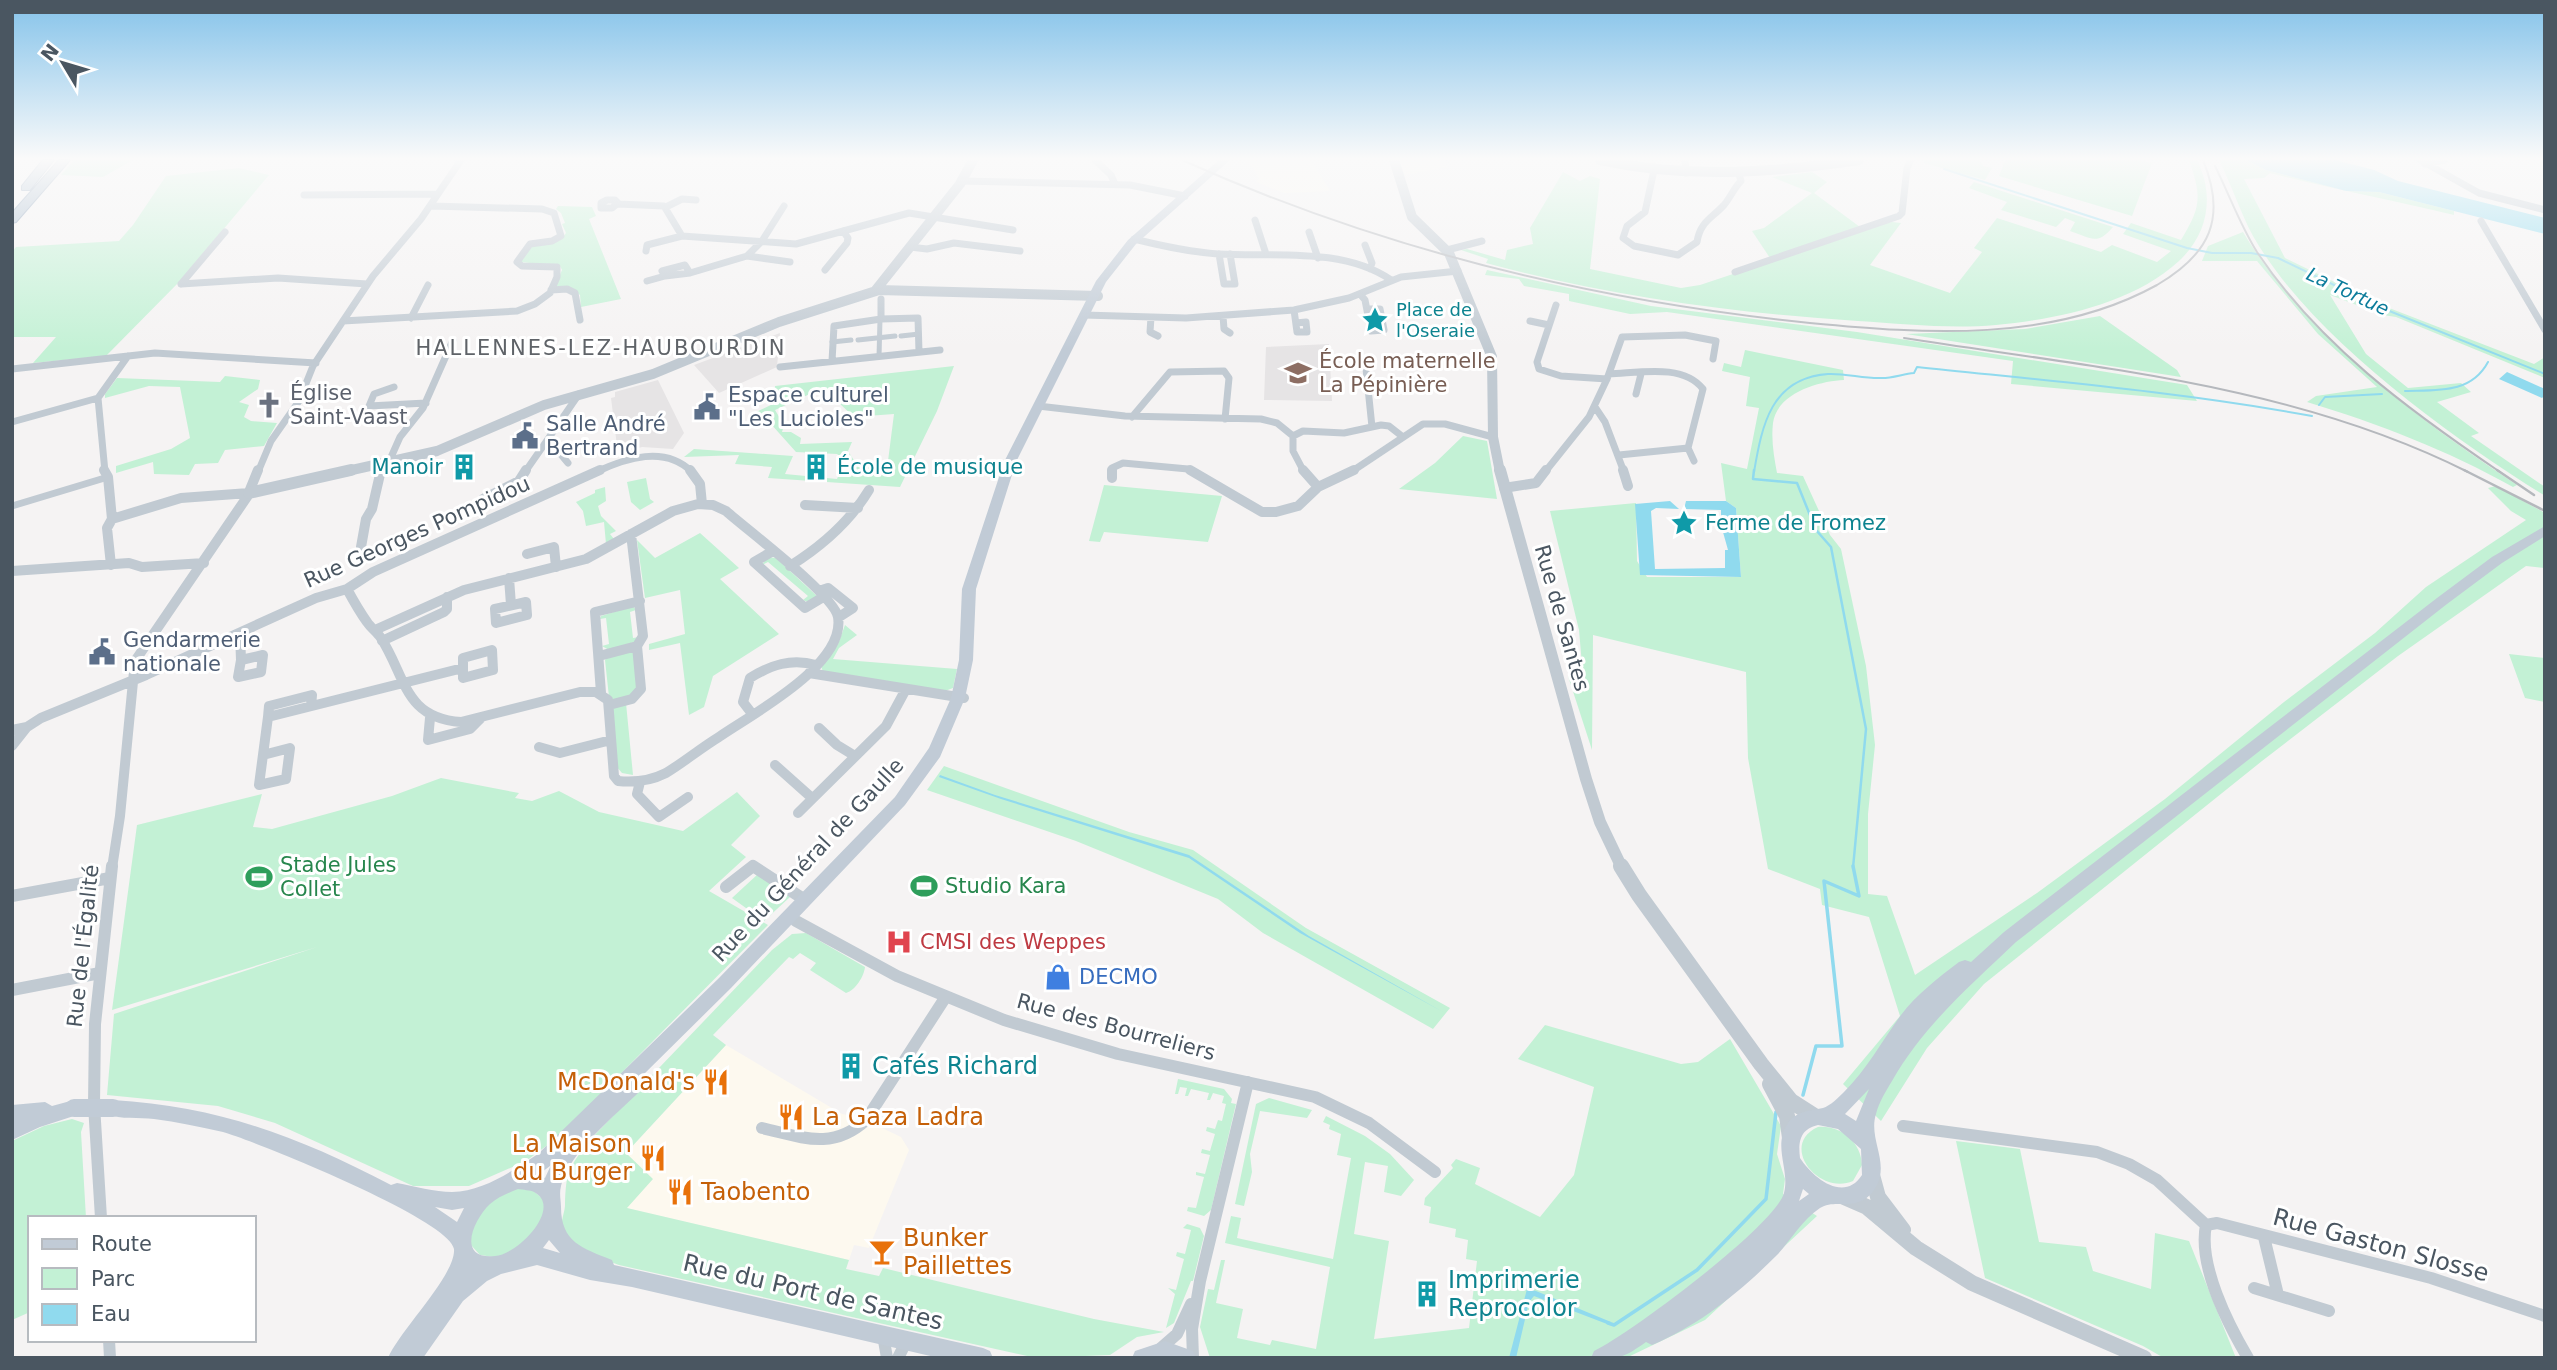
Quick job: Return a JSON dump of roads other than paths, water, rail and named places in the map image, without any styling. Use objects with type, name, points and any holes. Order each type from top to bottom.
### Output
[{"type":"main road","points":[[1086,315],[1112,266],[1135,239],[1153,224]]},
{"type":"main road","name":"Rue du Général de Gaulle","points":[[1041,406],[1070,354],[1086,315]]},
{"type":"main road","name":"Rue du Général de Gaulle","points":[[550,1197],[556,1173],[581,1141],[796,921],[919,787],[946,746],[972,657],[973,606],[978,582],[1015,466],[1086,315]]},
{"type":"main road","points":[[1623,1347],[1712,1280],[1781,1215],[1795,1189],[1790,1140],[1800,1123],[1821,1117],[1842,1105],[1879,1064],[1904,1024],[1926,1000],[2459,587],[2545,530]]},
{"type":"main road","name":"Rue du Général de Gaulle","points":[[514,1181],[532,1170],[560,1144],[805,900],[918,779],[962,697]]},
{"type":"main road","points":[[796,921],[798,914],[819,891],[825,879]]},
{"type":"main road","points":[[1601,1358],[1658,1332],[1698,1308],[1771,1248],[1814,1200],[1862,1189],[1872,1175],[1872,1161],[1864,1128],[1866,1115],[1903,1049],[1937,1005],[2010,937]]},
{"type":"main road","points":[[12,1131],[37,1119],[74,1108]]},
{"type":"main road","points":[[12,1113],[113,1108],[180,1114],[233,1125],[269,1138],[369,1183],[447,1225],[475,1263],[495,1266]]},
{"type":"main road","points":[[1821,1117],[1850,1126],[1868,1146]]},
{"type":"main road","points":[[1793,1164],[1806,1181],[1835,1195]]},
{"type":"main road","points":[[369,1183],[414,1196],[461,1201],[514,1181],[535,1182],[544,1188],[550,1197],[551,1218],[541,1240],[518,1259],[495,1266],[474,1278],[455,1295],[412,1358]]},
{"type":"main road","points":[[398,1358],[457,1274],[467,1217],[486,1193]]},
{"type":"main road","name":"Rue du Port de Santes","points":[[551,1218],[554,1233],[571,1250],[632,1278]]},
{"type":"main road","name":"Rue du Port de Santes","points":[[518,1259],[537,1256],[590,1271],[632,1278],[883,1335],[903,1349],[983,1358]]},
{"type":"main road","points":[[1147,1355],[1172,1352],[1186,1358]]},
{"type":"street","name":"Rue de l'Égalité","points":[[101,1216],[93,1072],[100,973],[120,816],[135,679],[134,664],[249,493],[271,441],[299,401],[316,363],[367,284],[416,224]]},
{"type":"street","points":[[343,321],[513,312],[543,300],[558,273],[557,267],[522,266],[516,262],[530,244],[552,241],[561,236],[558,224]]},
{"type":"street","points":[[675,224],[682,236]]},
{"type":"street","points":[[747,256],[762,241],[773,224]]},
{"type":"street","points":[[646,251],[647,245],[682,236],[796,244],[868,224]]},
{"type":"street","points":[[879,356],[881,295],[888,278],[927,224]]},
{"type":"street","points":[[981,224],[1013,230]]},
{"type":"street","points":[[1266,254],[1256,224],[1268,226]]},
{"type":"street","name":"Rue de Santes","points":[[1418,224],[1447,250],[1493,360],[1493,437],[1504,488],[1586,779],[1610,845],[1639,895],[1761,1065],[1791,1101],[1821,1117]]},
{"type":"street","points":[[1630,224],[1624,239],[1637,247],[1678,255],[1698,242],[1703,224]]},
{"type":"street","points":[[1735,272],[1876,224]]},
{"type":"street","points":[[2483,224],[2545,330]]},
{"type":"street","points":[[825,270],[847,243],[848,238],[843,231]]},
{"type":"street","points":[[225,232],[181,284],[278,278],[367,284]]},
{"type":"street","points":[[1309,232],[1318,258]]},
{"type":"street","points":[[1135,239],[1219,254],[1318,258],[1370,269],[1385,274],[1391,281]]},
{"type":"street","points":[[1447,250],[1482,241]]},
{"type":"street","points":[[911,247],[927,249],[954,243],[1020,251]]},
{"type":"street","points":[[1365,245],[1372,263],[1370,269]]},
{"type":"street","points":[[1368,254],[1380,252]]},
{"type":"street","points":[[1219,254],[1224,284],[1235,284],[1230,254]]},
{"type":"street","points":[[647,281],[690,274],[747,256],[790,262]]},
{"type":"street","points":[[1086,315],[1223,316],[1294,310],[1360,295],[1403,276],[1458,271]]},
{"type":"street","points":[[411,318],[428,285]]},
{"type":"street","points":[[551,289],[567,289],[577,295],[580,320]]},
{"type":"street","points":[[112,519],[181,498],[249,493],[385,465],[443,449],[538,407],[658,372],[774,324],[845,303],[881,295],[919,291],[1096,295]]},
{"type":"street","points":[[1360,295],[1367,309]]},
{"type":"street","points":[[1556,304],[1537,367],[1544,373],[1608,376],[1684,374],[1701,384],[1703,389],[1688,448],[1694,461]]},
{"type":"street","points":[[1294,310],[1296,323]]},
{"type":"street","points":[[1223,316],[1224,329],[1230,333]]},
{"type":"street","points":[[832,361],[833,328],[836,324],[881,319],[917,317],[919,352]]},
{"type":"street","points":[[1151,317],[1150,332],[1158,336]]},
{"type":"street","points":[[1530,321],[1549,325]]},
{"type":"street","points":[[1504,488],[1530,486],[1536,482],[1595,407],[1622,337],[1619,333],[1621,325]]},
{"type":"street","points":[[1713,359],[1718,327]]},
{"type":"street","points":[[832,342],[919,334]]},
{"type":"street","points":[[1622,337],[1685,335],[1716,341]]},
{"type":"street","points":[[361,547],[366,519],[385,465],[400,437],[426,403],[453,340]]},
{"type":"street","points":[[780,367],[940,350]]},
{"type":"street","points":[[12,369],[128,356],[186,353],[244,360],[316,363]]},
{"type":"street","points":[[12,422],[98,398],[128,356]]},
{"type":"street","points":[[1365,359],[1372,427]]},
{"type":"street","points":[[1132,417],[1172,371],[1224,371],[1230,378],[1225,419]]},
{"type":"street","points":[[1636,394],[1641,374]]},
{"type":"street","points":[[394,387],[374,394],[369,406],[426,403]]},
{"type":"street","points":[[483,499],[519,481],[579,394]]},
{"type":"street","points":[[98,398],[103,468],[108,477],[112,519],[107,528],[111,565]]},
{"type":"street","points":[[1041,406],[1132,417],[1270,421],[1281,425],[1293,436]]},
{"type":"street","points":[[1595,407],[1605,422],[1619,455],[1628,486]]},
{"type":"street","points":[[1112,478],[1112,467],[1119,463],[1188,469],[1248,506],[1268,512],[1292,509],[1318,486],[1353,471],[1423,424],[1445,424],[1493,437]]},
{"type":"street","points":[[1293,436],[1303,431],[1344,433],[1387,425],[1403,437]]},
{"type":"street","points":[[1293,436],[1292,447],[1296,460],[1318,486]]},
{"type":"street","points":[[548,439],[568,463]]},
{"type":"street","points":[[1619,455],[1688,448]]},
{"type":"street","name":"Rue Georges Pompidou","points":[[27,727],[41,718],[321,596],[347,589],[373,572],[610,465],[650,456],[679,460],[703,487],[702,504]]},
{"type":"street","points":[[12,506],[108,477]]},
{"type":"street","points":[[790,566],[822,545],[858,508],[869,490]]},
{"type":"street","points":[[347,589],[368,624],[383,641],[419,709],[430,718],[450,722],[481,718],[593,691],[606,697],[616,779],[635,781],[653,780],[786,693],[835,643],[839,617],[835,606],[726,511],[702,504],[677,509],[586,559],[447,597],[375,630]]},
{"type":"street","points":[[805,505],[819,509],[858,508]]},
{"type":"street","points":[[608,705],[632,699],[640,692],[637,646],[643,636],[631,534]]},
{"type":"street","points":[[527,554],[554,547],[556,567]]},
{"type":"street","points":[[772,551],[754,562],[805,608],[828,588],[853,608],[839,617]]},
{"type":"street","points":[[12,571],[131,563],[142,567],[204,563]]},
{"type":"street","points":[[509,578],[510,605]]},
{"type":"street","points":[[383,641],[444,612],[447,609],[447,597]]},
{"type":"street","points":[[601,694],[595,612],[640,601]]},
{"type":"street","points":[[240,633],[243,641],[240,660]]},
{"type":"street","points":[[599,656],[637,646]]},
{"type":"street","points":[[753,715],[743,702],[750,678],[774,663],[807,662],[812,669],[906,689],[962,697]]},
{"type":"street","points":[[264,755],[268,717],[463,668]]},
{"type":"street","points":[[798,813],[886,726],[906,689]]},
{"type":"street","points":[[430,718],[428,740],[470,729],[481,718]]},
{"type":"street","points":[[12,730],[27,727]]},
{"type":"street","points":[[12,746],[27,727]]},
{"type":"street","points":[[819,728],[837,745],[855,756]]},
{"type":"street","points":[[538,747],[559,753],[611,740]]},
{"type":"street","points":[[775,765],[812,798]]},
{"type":"street","points":[[635,781],[637,794],[659,817],[688,797]]},
{"type":"street","points":[[726,887],[753,866],[805,900]]},
{"type":"street","points":[[12,896],[110,878]]},
{"type":"street","name":"Rue des Bourreliers","points":[[796,921],[849,952],[945,998],[1078,1043],[1248,1082],[1291,1089],[1325,1101],[1372,1124],[1436,1172]]},
{"type":"street","points":[[12,990],[100,973]]},
{"type":"street","points":[[762,1128],[825,1141],[852,1134],[866,1120],[945,998]]},
{"type":"street","name":"Rue de Santes","points":[[1761,1065],[1787,1116],[1790,1140]]},
{"type":"street","points":[[1193,1358],[1192,1329],[1200,1281],[1248,1082]]},
{"type":"street","points":[[1903,1126],[2097,1152],[2129,1164],[2157,1180],[2206,1225],[2202,1237],[2213,1278],[2233,1333],[2248,1358]]},
{"type":"street","points":[[1872,1175],[1875,1190],[1883,1206],[1930,1257]]},
{"type":"street","points":[[1835,1195],[1867,1207],[1930,1257],[1989,1291],[2144,1358]]},
{"type":"street","name":"Rue Gaston Slosse","points":[[2206,1225],[2217,1223],[2431,1278],[2545,1316]]},
{"type":"street","points":[[2264,1237],[2278,1295]]},
{"type":"street","points":[[1147,1355],[1167,1345],[1177,1334],[1200,1281]]},
{"type":"street","points":[[2254,1288],[2329,1311]]},
{"type":"street","points":[[883,1335],[887,1358]]},
{"type":"water","points":[[2505,224],[2545,224],[2545,234]]},
{"type":"water","points":[[2507,372],[2545,389],[2545,395],[2542,398],[2499,379]]},
{"type":"water","points":[[1670,501],[1679,509],[1656,508],[1651,511],[1655,569],[1725,568],[1725,550],[1728,550],[1721,525],[1721,510],[1684,509],[1686,501],[1726,501],[1736,508],[1741,577],[1640,575],[1635,504]]},
{"type":"water","points":[[940,775],[995,795],[1189,855],[1309,936],[1443,1012],[1300,933],[1189,858],[1001,799],[939,777]]},
{"type":"water","points":[[1527,1289],[1611,1322],[1607,1324],[1534,1296],[1529,1302],[1516,1358],[1509,1358]]},
{"type":"waterway","name":"La Tortue","points":[[2113,224],[2187,248],[2212,253],[2251,253],[2278,258],[2382,308],[2545,374]]},
{"type":"waterway","points":[[2405,391],[2441,390],[2463,385],[2481,372],[2488,362]]},
{"type":"waterway","points":[[1754,472],[1766,421],[1782,394],[1809,377],[1828,374],[1886,378],[1914,373],[1917,367],[2164,394],[2312,416]]},
{"type":"waterway","points":[[2319,405],[2325,397],[2382,394]]},
{"type":"waterway","points":[[1754,470],[1753,479],[1797,483],[1816,530],[1831,547],[1866,729],[1853,867]]},
{"type":"waterway","points":[[1803,1095],[1816,1046],[1842,1046],[1824,881],[1859,896],[1853,867]]},
{"type":"waterway","points":[[1608,1323],[1614,1325],[1697,1270],[1766,1199],[1776,1112]]},
{"type":"railway","points":[[1345,224],[1489,267],[1649,301],[1810,323],[1943,331],[2031,325],[2075,317],[2117,304],[2157,285],[2190,261],[2201,247],[2211,224]]},
{"type":"railway","points":[[2242,224],[2257,252],[2281,285],[2337,346],[2400,400],[2500,472]]},
{"type":"railway","points":[[1904,338],[2120,370],[2263,399],[2333,418],[2401,442],[2468,472]]},
{"type":"railway","points":[[2464,470],[2468,472]]},
{"type":"railway","points":[[2497,470],[2534,495]]},
{"type":"railway","points":[[2468,472],[2545,511]]},
{"type":"place","name":"Place de l'Oseraie","points":[[1375,320]]},
{"type":"place","name":"École maternelle La Pépinière","points":[[1298,373]]},
{"type":"place","name":"Église Saint-Vaast","points":[[269,405]]},
{"type":"place","name":"Espace culturel \"Les Lucioles\"","points":[[707,407]]},
{"type":"place","name":"Salle André Bertrand","points":[[525,436]]},
{"type":"place","name":"Manoir","points":[[464,467]]},
{"type":"place","name":"École de musique","points":[[816,467]]},
{"type":"place","name":"Ferme de Fromez","points":[[1684,523]]},
{"type":"place","name":"Gendarmerie nationale","points":[[102,652]]},
{"type":"place","name":"Stade Jules Collet","points":[[259,877]]},
{"type":"place","name":"Studio Kara","points":[[924,886]]},
{"type":"place","name":"CMSI des Weppes","points":[[899,942]]},
{"type":"place","name":"DECMO","points":[[1058,977]]},
{"type":"place","name":"Cafés Richard","points":[[851,1066]]},
{"type":"place","name":"McDonald's","points":[[716,1082]]},
{"type":"place","name":"La Gaza Ladra","points":[[791,1117]]},
{"type":"place","name":"La Maison du Burger","points":[[653,1158]]},
{"type":"place","name":"Taobento","points":[[680,1192]]},
{"type":"place","name":"Bunker Paillettes","points":[[882,1252]]},
{"type":"place","name":"Imprimerie Reprocolor","points":[[1427,1294]]},
{"type":"district","name":"HALLENNES-LEZ-HAUBOURDIN","points":[[601,348]]}]
